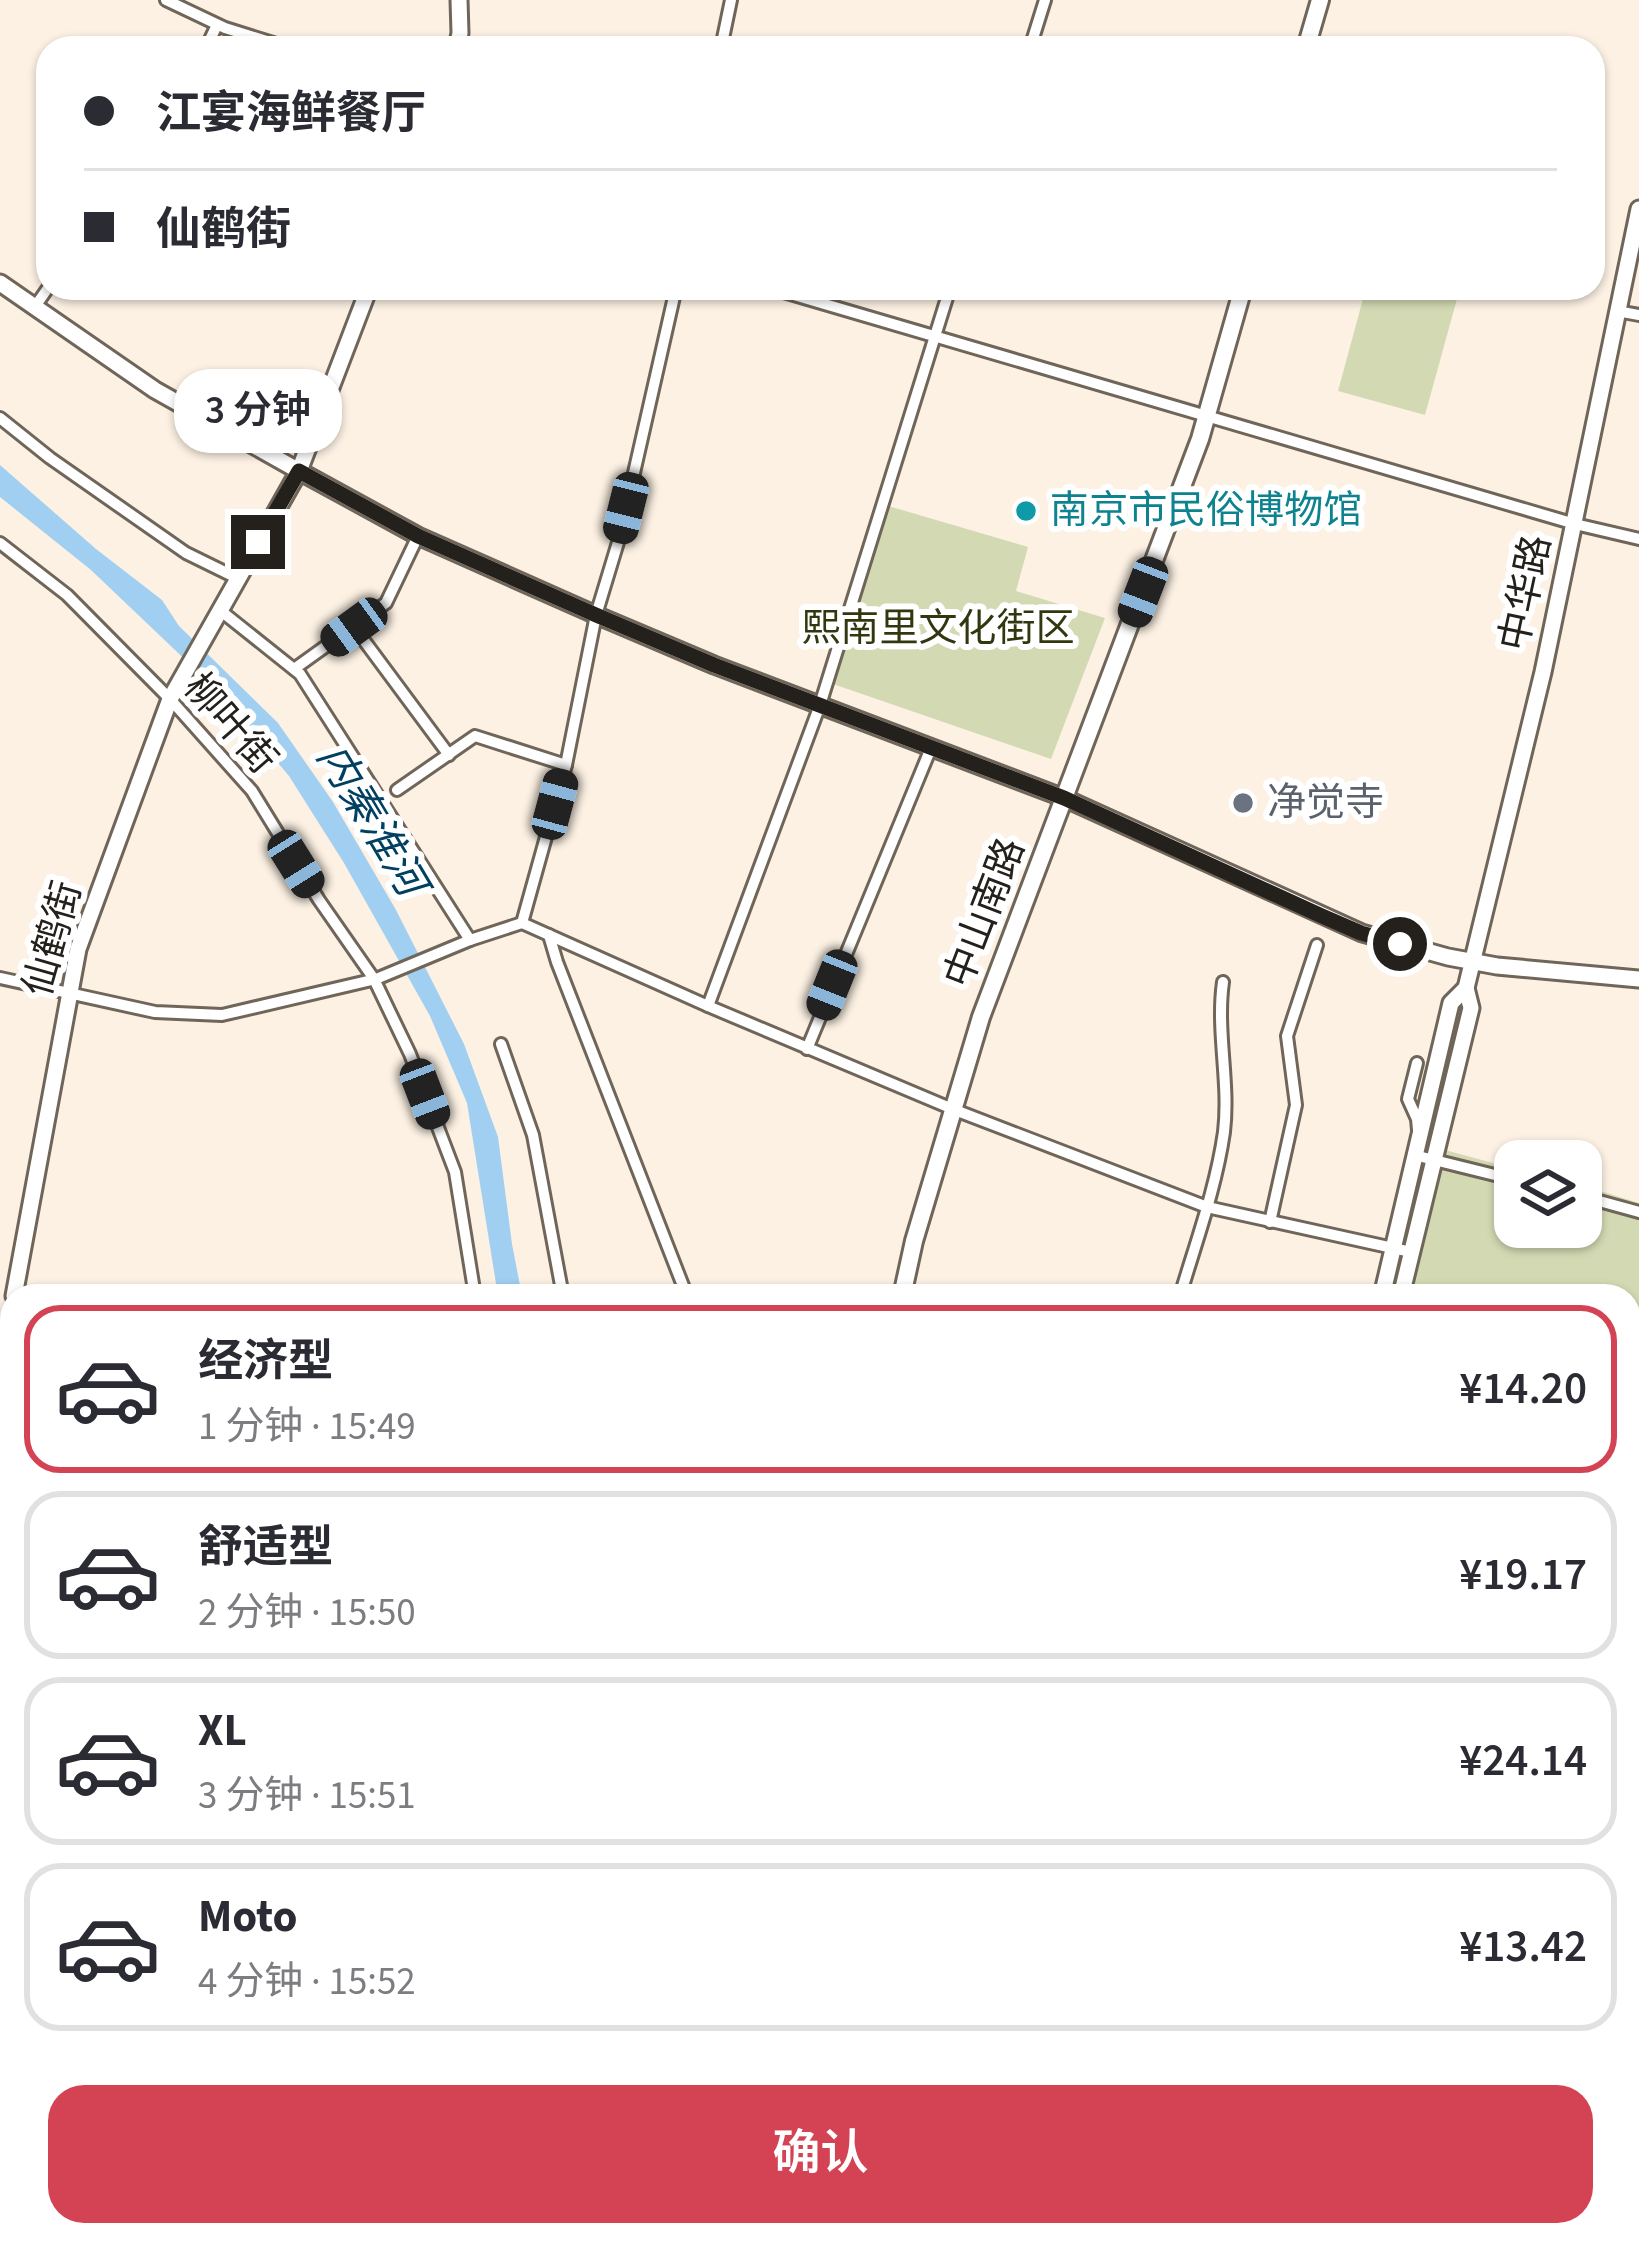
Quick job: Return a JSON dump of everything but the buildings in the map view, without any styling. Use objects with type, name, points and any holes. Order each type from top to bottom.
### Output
[{"type":"main road","points":[[459,0],[459,36]]},
{"type":"main road","points":[[1309,36],[1319,0]]},
{"type":"main road","name":"中华路","points":[[1404,1284],[1471,1008],[1466,988],[1543,672],[1639,209]]},
{"type":"main road","points":[[0,283],[155,390],[299,471],[418,536],[596,615],[1064,798],[1361,933],[1473,962],[1639,980]]},
{"type":"main road","points":[[221,611],[299,471],[364,300]]},
{"type":"main road","name":"中山南路","points":[[905,1284],[981,1017],[1143,592],[1206,415],[1240,300]]},
{"type":"main road","name":"仙鹤街","points":[[16,1284],[78,949],[170,699],[221,611]]},
{"type":"main road","name":"中华路","points":[[1384,1284],[1450,1003],[1466,988]]},
{"type":"street","points":[[166,0],[251,36]]},
{"type":"street","points":[[724,36],[730,0]]},
{"type":"street","points":[[1034,36],[1045,0]]},
{"type":"street","points":[[212,36],[217,25]]},
{"type":"street","points":[[34,308],[40,300]]},
{"type":"street","points":[[522,922],[566,765],[596,615],[624,518],[673,300]]},
{"type":"street","points":[[812,300],[1639,539]]},
{"type":"street","points":[[708,1006],[820,705],[946,300]]},
{"type":"street","points":[[1617,311],[1639,315]]},
{"type":"street","points":[[0,418],[185,553],[237,578]]},
{"type":"street","points":[[294,669],[386,603],[418,536]]},
{"type":"street","name":"柳叶街","points":[[0,543],[67,595],[252,790],[319,900],[375,979],[410,1054],[454,1172],[473,1284]]},
{"type":"street","points":[[221,611],[300,674],[470,940]]},
{"type":"street","points":[[354,627],[449,755]]},
{"type":"street","points":[[397,790],[475,736],[566,765]]},
{"type":"street","points":[[807,1049],[931,748]]},
{"type":"street","points":[[0,978],[155,1012],[222,1015],[375,979],[522,922],[807,1049],[1207,1207],[1412,1252]]},
{"type":"street","points":[[549,935],[682,1284]]},
{"type":"street","points":[[1270,1222],[1296,1105],[1287,1036],[1317,945]]},
{"type":"street","points":[[1184,1284],[1224,1130],[1219,1010],[1223,982]]},
{"type":"street","points":[[501,1044],[532,1135],[561,1284]]},
{"type":"street","points":[[1417,1063],[1408,1099],[1419,1134]]},
{"type":"street","points":[[1414,1155],[1494,1175]]},
{"type":"street","points":[[1602,1202],[1639,1212]]},
{"type":"green space","points":[[1363,300],[1457,300],[1425,415],[1338,391]]},
{"type":"green space","name":"熙南里文化街区","points":[[885,505],[1028,547],[1016,591],[1105,618],[1051,759],[833,684]]},
{"type":"green space","points":[[1445,1150],[1494,1163],[1494,1248],[1602,1248],[1602,1192],[1639,1203],[1639,1284],[1402,1284]]},
{"type":"water","points":[[0,465],[162,600],[179,626],[278,723],[333,802],[396,910],[464,1044],[498,1137],[520,1284],[496,1284],[467,1103],[430,1016],[289,776],[216,689],[91,570],[0,497]]},
{"type":"place","name":"南京市民俗博物馆","points":[[1026,511]]},
{"type":"place","name":"净觉寺","points":[[1243,803]]},
{"type":"route","points":[[258,542],[299,471],[418,536],[596,615],[1064,798],[1361,933],[1400,944]]},
{"type":"water label","name":"内秦淮河","points":[[371,820]]}]
